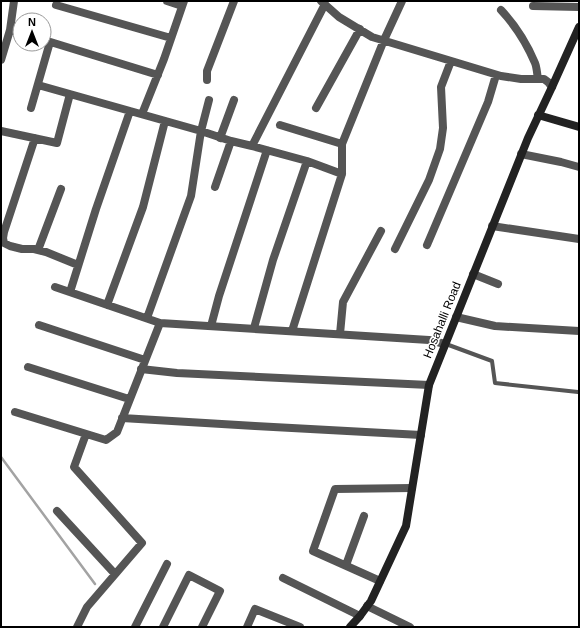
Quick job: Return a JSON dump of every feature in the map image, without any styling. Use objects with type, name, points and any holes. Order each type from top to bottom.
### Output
[{"type":"street","points":[[1,60],[10,30],[14,1]]},
{"type":"street","points":[[142,114],[158,75],[183,4],[167,1]]},
{"type":"street","points":[[207,80],[207,71],[234,1]]},
{"type":"street","points":[[292,331],[342,174],[342,144],[384,40],[402,1]]},
{"type":"street","points":[[252,146],[298,56],[323,2],[339,17],[372,37],[496,75],[521,79],[544,79],[552,87]]},
{"type":"street","points":[[56,5],[171,38]]},
{"type":"street","points":[[533,6],[579,7]]},
{"type":"street","points":[[501,10],[525,42],[536,64],[538,79]]},
{"type":"street","name":"Hosahalli Road","points":[[350,627],[371,601],[406,526],[429,385],[521,154],[579,27]]},
{"type":"street","points":[[316,108],[360,29]]},
{"type":"street","points":[[52,43],[158,75]]},
{"type":"street","points":[[31,108],[38,86],[45,52]]},
{"type":"street","points":[[395,249],[429,180],[440,149],[443,128],[441,87],[451,61]]},
{"type":"street","points":[[427,244],[488,102],[496,75]]},
{"type":"street","points":[[38,86],[142,114],[220,138],[307,161],[342,174]]},
{"type":"street","points":[[1,131],[56,144],[70,94]]},
{"type":"street","points":[[147,318],[191,196],[201,131],[209,100]]},
{"type":"street","points":[[220,138],[234,100]]},
{"type":"street","points":[[70,292],[96,209],[130,111]]},
{"type":"street","points":[[538,115],[579,127]]},
{"type":"street","points":[[107,305],[142,207],[165,121]]},
{"type":"street","points":[[280,125],[342,144]]},
{"type":"street","points":[[35,138],[4,232],[4,243],[22,249],[34,249],[46,252],[78,265]]},
{"type":"street","points":[[215,186],[231,141]]},
{"type":"street","points":[[211,326],[219,296],[267,150]]},
{"type":"street","points":[[521,154],[579,167]]},
{"type":"street","points":[[254,328],[274,260],[307,161]]},
{"type":"street","points":[[38,250],[60,189]]},
{"type":"street","points":[[492,226],[579,239]]},
{"type":"street","points":[[340,334],[343,302],[381,231]]},
{"type":"street","points":[[473,274],[498,284]]},
{"type":"street","points":[[55,287],[160,323],[429,340],[445,344]]},
{"type":"street","points":[[456,317],[495,326],[579,331]]},
{"type":"street","points":[[15,412],[106,440],[117,432],[144,360],[160,323]]},
{"type":"street","points":[[39,325],[144,360]]},
{"type":"street","points":[[28,367],[129,399]]},
{"type":"street","points":[[141,369],[176,373],[429,385]]},
{"type":"street","points":[[122,418],[421,435]]},
{"type":"street","points":[[77,627],[87,607],[142,543],[74,467],[86,434]]},
{"type":"street","points":[[380,581],[313,550],[335,489],[412,488]]},
{"type":"street","points":[[57,511],[115,574]]},
{"type":"street","points":[[346,565],[364,516]]},
{"type":"street","points":[[135,627],[167,564]]},
{"type":"street","points":[[163,627],[189,575],[220,591],[202,627]]},
{"type":"street","points":[[283,578],[360,616]]},
{"type":"street","points":[[367,606],[410,627]]},
{"type":"street","points":[[248,627],[255,609],[300,627]]},
{"type":"lane","points":[[445,344],[492,361],[495,383],[578,392]]},
{"type":"waterway","points":[[1,457],[95,584]]}]
